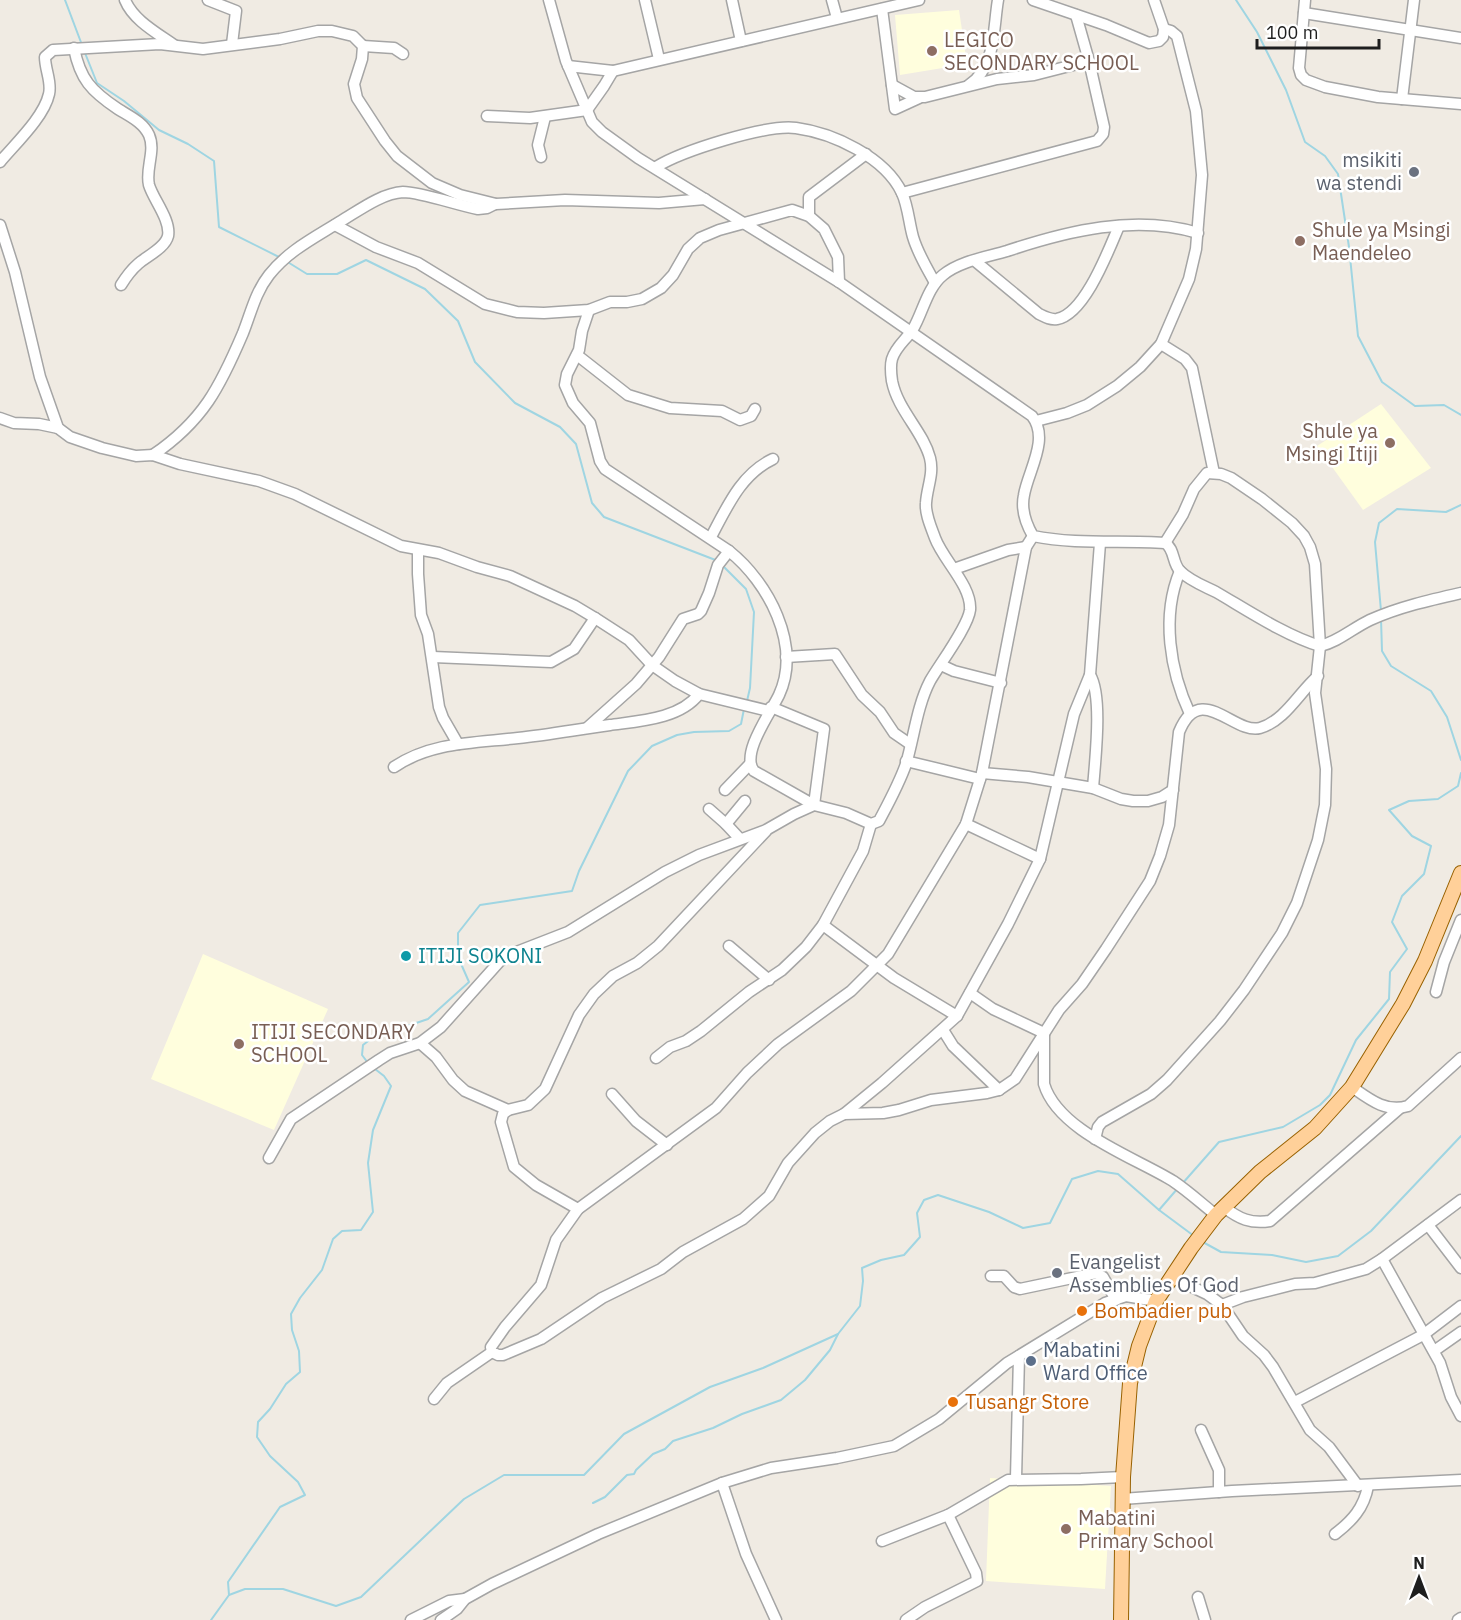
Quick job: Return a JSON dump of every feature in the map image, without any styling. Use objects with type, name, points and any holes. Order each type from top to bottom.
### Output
[{"type":"main road","points":[[1121,1620],[1122,1499],[1130,1383],[1139,1346],[1156,1301],[1191,1248],[1220,1211],[1269,1164],[1315,1128],[1352,1087],[1421,970],[1461,873]]},
{"type":"street","points":[[125,0],[134,15],[175,45]]},
{"type":"street","points":[[208,0],[236,11],[232,44]]},
{"type":"street","points":[[549,0],[568,66],[592,122],[602,132],[638,158],[839,282],[1032,416],[1036,421],[1039,442],[1023,505],[1033,536]]},
{"type":"street","points":[[645,0],[660,59]]},
{"type":"street","points":[[732,0],[741,41]]},
{"type":"street","points":[[832,0],[837,18]]},
{"type":"street","points":[[568,66],[612,71],[919,0]]},
{"type":"street","points":[[963,88],[979,77],[988,59],[998,0]]},
{"type":"street","points":[[1033,0],[1055,6],[1149,43],[1159,41],[1163,37],[1164,29],[1154,0]]},
{"type":"street","points":[[1305,0],[1299,68],[1306,80],[1324,87],[1378,97],[1461,104]]},
{"type":"street","points":[[1402,99],[1414,0]]},
{"type":"street","points":[[882,9],[895,109],[919,98],[997,79],[1034,75],[1089,61]]},
{"type":"street","points":[[1304,13],[1461,38]]},
{"type":"street","points":[[902,193],[1097,141],[1103,134],[1104,127],[1076,15]]},
{"type":"street","points":[[1036,421],[1067,413],[1102,397],[1140,367],[1161,344],[1189,279],[1197,233],[1202,175],[1196,111],[1177,36],[1172,31],[1164,29]]},
{"type":"street","points":[[0,162],[40,112],[46,101],[50,87],[45,57],[53,50],[139,45],[175,45],[203,49],[332,31],[353,36],[363,46],[394,48],[403,54]]},
{"type":"street","points":[[363,46],[355,90],[363,107],[398,156],[432,183],[460,195],[496,204],[565,200],[658,203],[705,199]]},
{"type":"street","points":[[76,48],[78,68],[82,78],[105,99],[142,124],[149,135],[151,154],[149,185],[167,226],[168,236],[162,245],[130,272],[121,285]]},
{"type":"street","points":[[988,59],[997,79]]},
{"type":"street","points":[[487,116],[545,117],[587,110],[612,71]]},
{"type":"street","points":[[892,85],[919,98]]},
{"type":"street","points":[[541,157],[538,145],[545,117]]},
{"type":"street","points":[[656,167],[668,159],[701,147],[756,133],[794,128],[821,135],[866,153],[882,168],[902,193],[914,240],[935,283]]},
{"type":"street","points":[[809,216],[809,197],[866,153]]},
{"type":"street","points":[[153,455],[170,443],[208,404],[244,331],[255,298],[268,276],[289,253],[386,196],[398,193],[414,193],[478,209],[496,204]]},
{"type":"street","points":[[335,225],[376,247],[424,266],[485,304],[505,310],[530,313],[589,310],[610,302],[642,299],[661,288],[673,275],[688,249],[700,238],[743,223],[792,210],[809,216],[824,229],[838,257],[839,282]]},
{"type":"street","points":[[589,310],[577,355],[567,374],[565,385],[573,403],[590,423],[600,461],[605,469],[711,537],[723,557],[745,565],[765,591],[780,624],[786,657],[779,694],[751,753],[750,764],[754,771],[798,798],[872,824],[879,821],[896,789],[929,683],[969,611],[965,589],[944,557],[926,511],[926,499],[932,472],[929,456],[898,403],[892,381],[892,357],[912,331],[935,283],[945,273],[975,261],[1049,238],[1095,228],[1159,224],[1197,233]]},
{"type":"street","points":[[0,225],[15,272],[40,377],[58,429]]},
{"type":"street","points":[[975,261],[1039,314],[1048,319],[1058,319],[1070,312],[1093,283],[1119,226]]},
{"type":"street","points":[[1161,344],[1185,359],[1192,368],[1214,473]]},
{"type":"street","points":[[577,355],[622,392],[637,398],[670,408],[722,411],[740,420],[751,416],[755,410]]},
{"type":"street","points":[[0,418],[14,423],[39,424],[58,429],[70,437],[102,448],[136,456],[153,455],[180,464],[259,481],[296,495],[401,546],[439,553],[510,576],[595,618],[629,640],[652,665],[699,694],[770,709],[824,729],[814,805]]},
{"type":"street","points":[[711,537],[735,492],[757,468],[773,459]]},
{"type":"street","points":[[1095,1139],[1102,1122],[1151,1094],[1167,1080],[1220,1021],[1264,960],[1282,933],[1297,903],[1318,840],[1325,805],[1326,769],[1315,693],[1320,646],[1315,564],[1304,536],[1292,523],[1262,499],[1231,478],[1207,473],[1165,543]]},
{"type":"street","points":[[1033,536],[1050,540],[1100,543],[1165,543],[1170,547],[1174,562],[1180,571],[1194,581],[1264,620],[1320,646],[1328,644],[1369,621],[1399,609],[1461,593]]},
{"type":"street","points":[[492,1352],[491,1347],[505,1327],[541,1285],[556,1240],[578,1209],[716,1108],[747,1073],[778,1044],[845,996],[888,954],[966,824],[981,776],[1026,547],[1033,536]]},
{"type":"street","points":[[434,1399],[447,1383],[492,1352],[503,1355],[542,1339],[602,1298],[661,1269],[682,1252],[743,1219],[770,1196],[788,1164],[809,1139],[830,1121],[844,1114],[957,1016],[1008,924],[1040,859],[1074,714],[1090,675],[1100,543]]},
{"type":"street","points":[[954,569],[1008,550],[1026,547]]},
{"type":"street","points":[[418,550],[421,615],[433,657],[439,706],[458,744]]},
{"type":"street","points":[[588,728],[623,698],[652,665],[682,619],[701,611],[723,557]]},
{"type":"street","points":[[1180,571],[1172,596],[1170,617],[1172,647],[1179,690],[1190,714]]},
{"type":"street","points":[[433,657],[551,662],[574,648],[595,618]]},
{"type":"street","points":[[786,657],[835,654],[862,695],[880,712],[894,733],[910,744]]},
{"type":"street","points":[[941,665],[954,671],[1001,683]]},
{"type":"street","points":[[1090,675],[1095,689],[1097,725],[1093,788]]},
{"type":"street","points":[[844,1114],[883,1113],[920,1102],[961,1098],[999,1090],[1015,1079],[1044,1034],[1107,949],[1150,880],[1169,825],[1179,732],[1184,720],[1190,714],[1202,709],[1228,717],[1243,726],[1254,729],[1262,727],[1276,720],[1318,676]]},
{"type":"street","points":[[394,767],[415,754],[458,744],[656,717],[687,706],[699,694]]},
{"type":"street","points":[[906,761],[981,776],[1003,774],[1093,788],[1121,799],[1133,801],[1148,801],[1162,797],[1173,790]]},
{"type":"street","points":[[725,790],[750,764]]},
{"type":"street","points":[[726,824],[745,801]]},
{"type":"street","points":[[269,1158],[291,1119],[390,1053],[420,1042],[448,1021],[478,983],[507,956],[568,932],[665,872],[699,855],[766,830],[814,805]]},
{"type":"street","points":[[709,809],[740,839]]},
{"type":"street","points":[[656,1058],[670,1047],[693,1037],[749,992],[769,980],[806,947],[823,925],[863,851],[872,824]]},
{"type":"street","points":[[966,824],[1040,859]]},
{"type":"street","points":[[578,1209],[536,1185],[514,1167],[501,1122],[503,1114],[508,1110],[528,1105],[545,1089],[579,1015],[594,994],[612,976],[637,963],[658,946],[766,830]]},
{"type":"street","points":[[1436,992],[1444,963],[1461,920]]},
{"type":"street","points":[[823,925],[911,989],[957,1016]]},
{"type":"street","points":[[729,946],[769,980]]},
{"type":"street","points":[[970,993],[993,1009],[1044,1034]]},
{"type":"street","points":[[943,1030],[953,1046],[999,1090]]},
{"type":"street","points":[[1044,1034],[1044,1084],[1060,1112],[1095,1139],[1220,1211],[1242,1220],[1259,1223],[1270,1221],[1401,1108],[1408,1106],[1461,1058]]},
{"type":"street","points":[[420,1042],[465,1091],[508,1110]]},
{"type":"street","points":[[1352,1087],[1380,1104],[1401,1108]]},
{"type":"street","points":[[612,1094],[631,1116],[667,1145]]},
{"type":"street","points":[[1222,1305],[1243,1297],[1295,1284],[1315,1283],[1366,1269],[1461,1200]]},
{"type":"street","points":[[1428,1224],[1461,1268]]},
{"type":"street","points":[[1382,1259],[1434,1351],[1445,1374],[1451,1397],[1460,1413]]},
{"type":"street","points":[[991,1276],[1004,1276],[1014,1287],[1020,1289],[1096,1273],[1103,1277],[1116,1300]]},
{"type":"street","points":[[1171,1277],[1207,1294],[1222,1305],[1243,1336],[1268,1361],[1310,1430],[1329,1447],[1363,1486],[1363,1505],[1354,1518],[1335,1534]]},
{"type":"street","points":[[411,1620],[449,1601],[465,1599],[571,1546],[643,1514],[722,1483],[771,1468],[894,1446],[939,1419],[994,1372],[1105,1303],[1126,1296],[1156,1301]]},
{"type":"street","points":[[1295,1402],[1424,1335],[1461,1306]]},
{"type":"street","points":[[1434,1351],[1461,1332]]},
{"type":"street","points":[[1016,1478],[1019,1356]]},
{"type":"street","points":[[1201,1430],[1219,1470],[1219,1491]]},
{"type":"street","points":[[882,1541],[948,1515],[1008,1480],[1123,1477]]},
{"type":"street","points":[[1122,1499],[1219,1491],[1461,1480]]},
{"type":"street","points":[[722,1483],[746,1554],[776,1620]]},
{"type":"street","points":[[906,1620],[930,1604],[977,1581],[976,1573],[948,1515]]},
{"type":"street","points":[[1198,1597],[1205,1620]]},
{"type":"street","points":[[441,1620],[457,1609],[465,1599]]},
{"type":"shaded area","name":"LEGICO SECONDARY SCHOOL","points":[[959,10],[967,64],[900,75],[895,15]]},
{"type":"shaded area","points":[[1381,404],[1431,468],[1363,510],[1317,446]]},
{"type":"shaded area","name":"ITIJI SECONDARY SCHOOL","points":[[203,954],[328,1009],[274,1130],[151,1079]]},
{"type":"shaded area","points":[[990,1478],[1111,1486],[1105,1589],[986,1581]]},
{"type":"waterway","points":[[65,0],[82,45]]},
{"type":"waterway","points":[[1236,0],[1257,32],[1286,90],[1305,142],[1325,156],[1338,174],[1349,247],[1358,336],[1382,382],[1415,406],[1444,405],[1461,415]]},
{"type":"waterway","points":[[85,53],[97,83],[124,101],[159,130],[188,144],[214,161],[219,227],[281,258]]},
{"type":"waterway","points":[[286,261],[307,274],[337,274],[366,260],[425,289],[458,321],[475,362],[515,403],[560,427],[576,444],[592,503],[604,517],[718,561]]},
{"type":"waterway","points":[[1381,611],[1375,542],[1379,523],[1397,509],[1446,512],[1461,505]]},
{"type":"waterway","points":[[722,565],[746,589],[754,612],[750,688],[747,701]]},
{"type":"waterway","points":[[1381,619],[1382,651],[1391,666],[1431,691],[1447,717],[1461,760]]},
{"type":"waterway","points":[[368,1063],[362,1055],[363,1045],[372,1038],[428,1019],[469,982],[458,957],[458,933],[480,905],[572,891],[579,871],[628,771],[652,746],[677,735],[729,731],[741,724],[744,709]]},
{"type":"waterway","points":[[1182,1184],[1219,1142],[1283,1127],[1320,1105],[1330,1095],[1356,1040],[1389,999],[1390,972],[1407,949],[1392,922],[1402,896],[1424,874],[1431,846],[1412,836],[1389,810],[1409,801],[1438,799],[1458,786],[1461,773]]},
{"type":"waterway","points":[[211,1620],[229,1595],[228,1582],[280,1507],[305,1495],[298,1482],[270,1456],[257,1437],[258,1422],[270,1409],[286,1384],[300,1372],[299,1351],[292,1330],[291,1314],[300,1298],[322,1270],[333,1239],[342,1231],[361,1230],[373,1212],[368,1163],[373,1130],[391,1086],[375,1069]]},
{"type":"waterway","points":[[1201,1241],[1221,1252],[1272,1255],[1306,1262],[1338,1256],[1371,1231],[1461,1136]]},
{"type":"waterway","points":[[229,1595],[245,1589],[283,1589],[336,1606],[361,1597],[464,1499],[504,1475],[584,1475],[624,1434],[710,1387],[763,1368],[838,1334],[860,1306],[862,1268],[881,1260],[904,1255],[920,1237],[917,1213],[924,1200],[938,1195],[989,1212],[1023,1228],[1050,1223],[1072,1179],[1098,1171],[1118,1174],[1159,1210],[1194,1236]]},
{"type":"waterway","points":[[1159,1210],[1178,1188]]},
{"type":"waterway","points":[[593,1503],[605,1497],[627,1475],[634,1474],[653,1454],[665,1449],[673,1441],[713,1428],[742,1414],[781,1400],[805,1380],[830,1350],[838,1334]]},
{"type":"place","name":"LEGICO SECONDARY SCHOOL","points":[[932,51]]},
{"type":"place","name":"msikiti wa stendi","points":[[1414,172]]},
{"type":"place","name":"Shule ya Msingi Maendeleo","points":[[1300,241]]},
{"type":"place","name":"Shule ya Msingi Itiji","points":[[1390,443]]},
{"type":"place","name":"ITIJI SOKONI","points":[[406,956]]},
{"type":"place","name":"ITIJI SECONDARY SCHOOL","points":[[239,1044]]},
{"type":"place","name":"Evangelist Assemblies Of God","points":[[1057,1273]]},
{"type":"place","name":"Bombadier pub","points":[[1082,1311]]},
{"type":"place","name":"Mabatini Ward Office","points":[[1031,1361]]},
{"type":"place","name":"Tusangr Store","points":[[953,1402]]},
{"type":"place","name":"Mabatini Primary School","points":[[1066,1529]]}]
